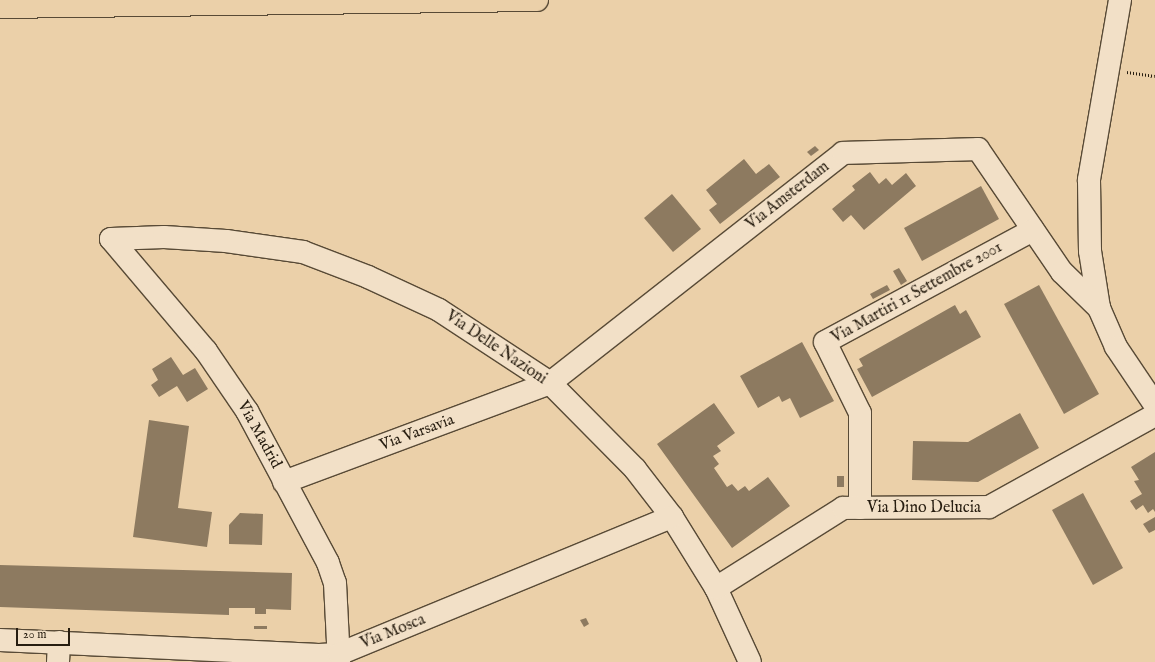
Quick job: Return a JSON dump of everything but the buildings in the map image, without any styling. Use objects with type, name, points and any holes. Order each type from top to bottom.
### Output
[{"type":"highway","points":[[0,7],[537,0]]},
{"type":"street","points":[[1120,0],[1089,180],[1088,201],[1090,251],[1099,308],[1116,347],[1155,405]]},
{"type":"street","name":"Via Amsterdam","points":[[550,383],[843,153],[978,149],[1033,230]]},
{"type":"street","points":[[1033,230],[1062,272],[1099,308]]},
{"type":"street","name":"Via Martiri 11 Settembre 2001","points":[[860,508],[860,413],[825,342],[1033,230]]},
{"type":"street","name":"Via Delle Nazioni","points":[[111,240],[164,237],[226,241],[303,252],[368,276],[439,310],[550,383],[635,469],[672,516],[716,588],[750,662]]},
{"type":"street","name":"Via Madrid","points":[[111,240],[206,351],[247,410],[328,564],[335,583],[339,658]]},
{"type":"street","name":"Via Varsavia","points":[[284,482],[550,383]]},
{"type":"street","name":"Via Dino Delucia","points":[[716,588],[843,508],[989,507],[1155,415]]},
{"type":"street","name":"Via Mosca","points":[[0,640],[59,652],[319,656],[339,658],[672,516]]},
{"type":"path","points":[[1108,69],[1155,76]]}]
